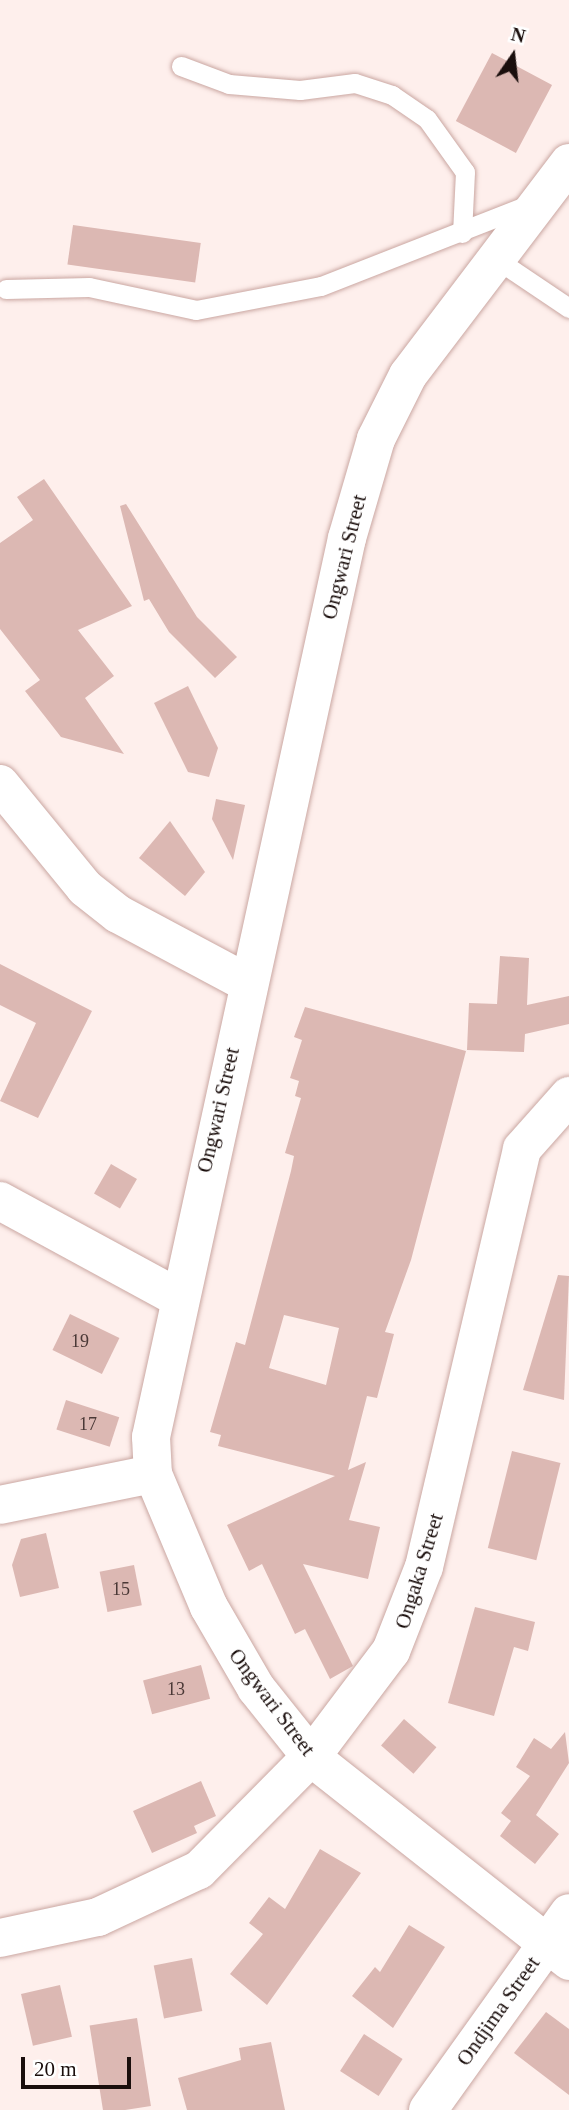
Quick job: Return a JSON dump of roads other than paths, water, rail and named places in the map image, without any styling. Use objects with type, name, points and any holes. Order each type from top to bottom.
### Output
[{"type":"street","name":"Ongwari Street","points":[[557,1953],[310,1757],[231,1650],[153,1474],[156,1389],[347,538],[376,439],[408,375],[569,163]]},
{"type":"street","points":[[0,784],[85,888],[118,914],[247,983]]},
{"type":"street","name":"Ongaka Street","points":[[0,1938],[98,1917],[199,1870],[310,1757],[400,1635],[424,1567],[522,1149],[569,1096]]},
{"type":"street","points":[[0,1201],[177,1297]]},
{"type":"street","points":[[0,1505],[153,1474]]},
{"type":"street","name":"Ondjima Street","points":[[428,2110],[557,1953],[569,1913]]},
{"type":"lane","points":[[181,66],[229,84],[300,90],[355,83],[392,95],[427,119],[465,172],[462,233]]},
{"type":"lane","points":[[6,289],[89,288],[196,310],[321,286],[538,201]]},
{"type":"lane","points":[[496,259],[569,308]]}]
